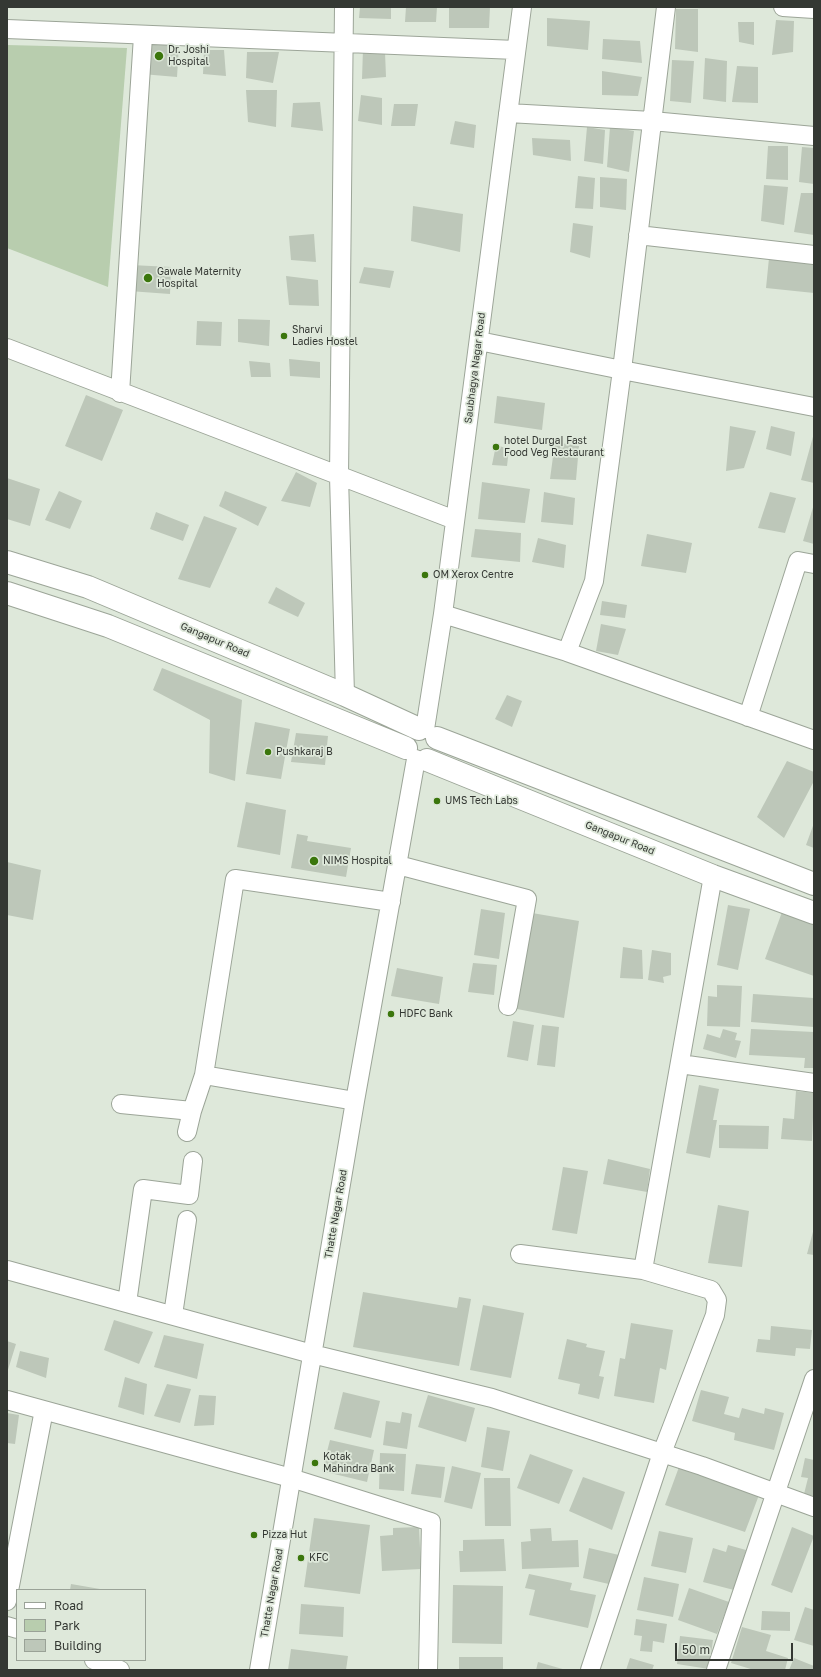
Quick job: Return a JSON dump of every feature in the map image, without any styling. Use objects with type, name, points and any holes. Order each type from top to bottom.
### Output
[{"type":"main road","name":"Gangapur Road","points":[[7,562],[88,587],[345,695],[427,732],[814,884]]},
{"type":"main road","name":"Gangapur Road","points":[[7,592],[108,626],[416,756],[714,876],[814,913]]},
{"type":"main road","points":[[414,730],[427,732],[438,749],[432,758],[416,756],[407,738],[414,730]]},
{"type":"street","points":[[344,7],[345,44],[339,476],[345,695]]},
{"type":"street","name":"Saubhagya Nagar Road","points":[[427,732],[522,7]]},
{"type":"street","points":[[568,652],[594,581],[622,370],[666,7]]},
{"type":"street","points":[[783,7],[814,10]]},
{"type":"street","points":[[7,29],[143,36],[516,50]]},
{"type":"street","points":[[120,393],[143,36]]},
{"type":"street","points":[[508,113],[652,121],[814,136]]},
{"type":"street","points":[[638,236],[814,255]]},
{"type":"street","points":[[479,341],[814,407]]},
{"type":"street","points":[[7,348],[120,393],[455,520]]},
{"type":"street","points":[[748,717],[798,561],[814,564]]},
{"type":"street","points":[[443,614],[568,652],[814,740]]},
{"type":"street","name":"Thatte Nagar Road","points":[[259,1670],[355,1101],[398,865],[416,756]]},
{"type":"street","points":[[398,865],[527,899],[508,1006]]},
{"type":"street","points":[[643,1270],[714,876]]},
{"type":"street","points":[[187,1132],[192,1111],[204,1075],[235,879],[391,902]]},
{"type":"street","points":[[680,1064],[814,1083]]},
{"type":"street","points":[[204,1075],[355,1101]]},
{"type":"street","points":[[122,1104],[192,1111]]},
{"type":"street","points":[[127,1303],[143,1190],[189,1196],[193,1161]]},
{"type":"street","points":[[173,1315],[187,1220]]},
{"type":"street","points":[[520,1254],[643,1270],[711,1290],[717,1300],[715,1314],[662,1453],[590,1670]]},
{"type":"street","points":[[7,1270],[312,1354],[492,1398],[662,1453],[814,1507]]},
{"type":"street","points":[[716,1670],[814,1379]]},
{"type":"street","points":[[7,1400],[291,1478],[431,1522],[428,1670]]},
{"type":"street","points":[[7,1601],[44,1410]]},
{"type":"street","points":[[97,1661],[120,1670]]},
{"type":"green space","points":[[7,45],[127,48],[108,287],[7,248]]},
{"type":"building","points":[[360,7],[391,7],[391,19],[359,18]]},
{"type":"building","points":[[406,7],[437,7],[436,22],[405,22]]},
{"type":"building","points":[[449,7],[490,7],[489,28],[449,28]]},
{"type":"building","points":[[676,9],[698,9],[698,52],[675,49]]},
{"type":"building","points":[[547,18],[590,21],[588,50],[547,46]]},
{"type":"building","points":[[776,20],[794,21],[793,52],[772,55]]},
{"type":"building","points":[[738,22],[754,22],[754,45],[739,42]]},
{"type":"building","points":[[603,39],[640,41],[642,63],[602,59]]},
{"type":"building","points":[[144,43],[179,45],[177,77],[142,74]]},
{"type":"building","points":[[363,49],[385,52],[386,77],[362,79]]},
{"type":"building","points":[[204,50],[224,50],[226,76],[203,74]]},
{"type":"building","points":[[247,52],[279,52],[273,83],[246,78]]},
{"type":"building","points":[[705,58],[727,61],[726,102],[703,99]]},
{"type":"building","points":[[672,60],[694,61],[691,103],[670,101]]},
{"type":"building","points":[[737,66],[758,67],[758,103],[732,102]]},
{"type":"building","points":[[602,71],[642,77],[638,96],[602,95]]},
{"type":"building","points":[[246,90],[277,90],[276,127],[248,122]]},
{"type":"building","points":[[361,95],[382,98],[382,125],[358,121]]},
{"type":"building","points":[[320,102],[323,131],[291,127],[293,103]]},
{"type":"building","points":[[394,104],[418,104],[415,126],[391,126]]},
{"type":"building","points":[[455,121],[476,125],[474,148],[450,144]]},
{"type":"building","points":[[587,127],[605,130],[603,164],[584,161]]},
{"type":"building","points":[[610,127],[634,131],[629,172],[607,167]]},
{"type":"building","points":[[532,138],[570,140],[571,161],[533,155]]},
{"type":"building","points":[[768,146],[788,146],[788,180],[766,179]]},
{"type":"building","points":[[802,147],[814,148],[814,184],[799,182]]},
{"type":"building","points":[[578,176],[595,178],[593,209],[575,208]]},
{"type":"building","points":[[600,177],[627,179],[626,210],[600,207]]},
{"type":"building","points":[[764,185],[788,187],[784,225],[761,221]]},
{"type":"building","points":[[801,193],[814,193],[814,235],[794,232]]},
{"type":"building","points":[[413,206],[463,214],[460,252],[411,241]]},
{"type":"building","points":[[573,223],[593,226],[590,258],[570,252]]},
{"type":"building","points":[[314,234],[316,262],[291,260],[289,236]]},
{"type":"building","points":[[769,258],[814,262],[814,293],[766,288]]},
{"type":"building","points":[[131,265],[171,267],[170,294],[129,291]]},
{"type":"building","points":[[364,267],[394,271],[390,288],[359,283]]},
{"type":"building","points":[[286,276],[318,280],[319,306],[289,305]]},
{"type":"building","points":[[238,319],[270,320],[269,346],[238,342]]},
{"type":"building","points":[[197,321],[222,322],[221,346],[196,345]]},
{"type":"building","points":[[289,359],[320,362],[320,378],[290,376]]},
{"type":"building","points":[[249,361],[270,363],[271,377],[251,377]]},
{"type":"building","points":[[86,395],[123,410],[102,461],[65,446]]},
{"type":"building","points":[[497,396],[545,403],[542,430],[494,423]]},
{"type":"building","points":[[730,426],[756,431],[744,468],[726,471]]},
{"type":"building","points":[[771,426],[795,432],[791,456],[766,449]]},
{"type":"building","points":[[814,433],[814,483],[801,480]]},
{"type":"building","points":[[555,442],[579,446],[576,480],[550,479]]},
{"type":"building","points":[[496,445],[509,449],[507,466],[492,465]]},
{"type":"building","points":[[296,472],[317,483],[310,507],[281,501]]},
{"type":"building","points":[[7,478],[40,489],[30,526],[7,519]]},
{"type":"building","points":[[482,482],[530,489],[525,523],[478,519]]},
{"type":"building","points":[[59,491],[82,501],[70,529],[45,520]]},
{"type":"building","points":[[225,491],[267,507],[258,526],[219,506]]},
{"type":"building","points":[[544,492],[575,498],[573,525],[541,522]]},
{"type":"building","points":[[770,492],[796,498],[785,533],[758,528]]},
{"type":"building","points":[[814,504],[814,544],[803,541]]},
{"type":"building","points":[[156,512],[189,525],[183,541],[150,529]]},
{"type":"building","points":[[204,516],[237,528],[210,588],[178,579]]},
{"type":"building","points":[[475,529],[521,533],[520,562],[471,557]]},
{"type":"building","points":[[647,534],[692,543],[686,573],[641,566]]},
{"type":"building","points":[[538,538],[566,545],[564,568],[532,562]]},
{"type":"building","points":[[276,587],[305,603],[298,617],[268,603]]},
{"type":"building","points":[[602,601],[627,605],[625,618],[600,615]]},
{"type":"building","points":[[601,624],[626,629],[618,655],[596,651]]},
{"type":"building","points":[[162,668],[242,700],[235,781],[209,773],[210,720],[153,690]]},
{"type":"building","points":[[507,695],[522,701],[512,727],[495,719]]},
{"type":"building","name":"Pushkaraj B","points":[[255,722],[290,729],[281,779],[246,774]]},
{"type":"building","points":[[296,733],[328,736],[325,765],[291,762]]},
{"type":"building","points":[[787,761],[814,772],[814,781],[784,838],[757,817]]},
{"type":"building","points":[[246,802],[286,810],[280,855],[237,847]]},
{"type":"building","points":[[814,823],[814,848],[806,845]]},
{"type":"building","points":[[297,834],[308,836],[307,841],[351,848],[346,877],[291,868]]},
{"type":"building","points":[[7,862],[41,870],[33,920],[7,915]]},
{"type":"building","points":[[728,905],[750,909],[738,970],[717,965]]},
{"type":"building","points":[[481,909],[505,913],[499,959],[474,955]]},
{"type":"building","points":[[782,912],[814,923],[814,976],[765,959]]},
{"type":"building","points":[[532,913],[579,921],[564,1018],[517,1009]]},
{"type":"building","points":[[623,947],[642,950],[643,979],[620,978]]},
{"type":"building","points":[[652,950],[671,953],[671,975],[663,977],[664,983],[648,980]]},
{"type":"building","points":[[473,963],[497,965],[494,995],[468,992]]},
{"type":"building","points":[[397,968],[443,977],[439,1004],[391,996]]},
{"type":"building","points":[[717,985],[742,986],[740,1027],[707,1026],[708,996],[717,997]]},
{"type":"building","points":[[753,994],[814,998],[814,1027],[751,1022]]},
{"type":"building","points":[[513,1021],[534,1025],[528,1061],[507,1057]]},
{"type":"building","points":[[542,1025],[559,1027],[555,1067],[537,1065]]},
{"type":"building","points":[[723,1029],[737,1033],[735,1040],[741,1041],[736,1058],[703,1049],[707,1034],[720,1038]]},
{"type":"building","points":[[751,1029],[814,1032],[814,1068],[804,1068],[805,1058],[749,1055]]},
{"type":"building","points":[[699,1085],[719,1089],[713,1120],[717,1120],[710,1158],[686,1153]]},
{"type":"building","points":[[796,1091],[814,1093],[812,1141],[781,1139],[783,1118],[794,1119]]},
{"type":"building","points":[[719,1125],[769,1126],[768,1149],[719,1148]]},
{"type":"building","points":[[608,1159],[650,1169],[647,1192],[603,1184]]},
{"type":"building","points":[[563,1167],[588,1171],[577,1234],[552,1230]]},
{"type":"building","points":[[718,1205],[749,1211],[742,1267],[708,1263]]},
{"type":"building","points":[[814,1228],[814,1255],[807,1254]]},
{"type":"building","points":[[363,1292],[457,1308],[459,1297],[471,1299],[459,1366],[353,1347]]},
{"type":"building","points":[[483,1305],[524,1313],[511,1378],[470,1370]]},
{"type":"building","points":[[114,1320],[153,1332],[139,1364],[104,1350]]},
{"type":"building","points":[[631,1323],[673,1330],[666,1370],[660,1368],[654,1403],[614,1396],[620,1358],[625,1359]]},
{"type":"building","points":[[771,1326],[812,1330],[810,1349],[796,1348],[795,1356],[756,1352],[758,1339],[770,1340]]},
{"type":"building","points":[[164,1335],[204,1344],[197,1379],[154,1367]]},
{"type":"building","points":[[567,1339],[587,1344],[586,1347],[605,1351],[599,1376],[604,1377],[599,1399],[578,1394],[580,1384],[558,1379]]},
{"type":"building","points":[[7,1341],[16,1344],[7,1373]]},
{"type":"building","points":[[20,1351],[49,1358],[46,1378],[16,1367]]},
{"type":"building","points":[[125,1377],[147,1384],[144,1415],[118,1407]]},
{"type":"building","points":[[167,1384],[191,1389],[180,1423],[154,1416]]},
{"type":"building","points":[[701,1390],[729,1397],[724,1414],[739,1418],[742,1408],[764,1414],[765,1408],[784,1413],[774,1450],[734,1440],[735,1433],[692,1421]]},
{"type":"building","points":[[343,1392],[380,1401],[371,1438],[334,1429]]},
{"type":"building","points":[[199,1395],[216,1396],[214,1425],[194,1426]]},
{"type":"building","points":[[428,1395],[475,1408],[466,1442],[418,1427]]},
{"type":"building","points":[[402,1412],[412,1414],[407,1449],[383,1445],[386,1421],[400,1423]]},
{"type":"building","points":[[7,1413],[19,1415],[15,1444],[7,1443]]},
{"type":"building","points":[[487,1427],[510,1431],[503,1471],[481,1467]]},
{"type":"building","points":[[330,1440],[374,1450],[367,1482],[322,1471]]},
{"type":"building","points":[[380,1453],[406,1454],[404,1491],[379,1489]]},
{"type":"building","points":[[530,1454],[573,1470],[559,1504],[517,1488]]},
{"type":"building","points":[[805,1458],[814,1460],[814,1496],[804,1494],[808,1478],[801,1477]]},
{"type":"building","points":[[416,1464],[445,1467],[441,1498],[411,1494]]},
{"type":"building","points":[[452,1466],[481,1473],[472,1509],[444,1502]]},
{"type":"building","points":[[679,1467],[759,1495],[745,1532],[665,1505]]},
{"type":"building","points":[[583,1477],[625,1492],[612,1530],[569,1511]]},
{"type":"building","points":[[484,1478],[510,1478],[511,1526],[485,1526]]},
{"type":"building","points":[[314,1518],[370,1525],[360,1594],[304,1587]]},
{"type":"building","points":[[419,1527],[421,1569],[382,1571],[380,1536],[393,1535],[393,1528]]},
{"type":"building","points":[[792,1527],[814,1536],[792,1593],[771,1585]]},
{"type":"building","points":[[551,1528],[552,1541],[578,1540],[579,1567],[522,1569],[521,1542],[531,1541],[530,1529]]},
{"type":"building","points":[[659,1531],[693,1538],[686,1573],[651,1566]]},
{"type":"building","points":[[504,1539],[506,1571],[460,1572],[459,1551],[463,1551],[463,1540]]},
{"type":"building","points":[[728,1545],[746,1550],[734,1590],[703,1582],[713,1548],[726,1552]]},
{"type":"building","points":[[589,1548],[619,1555],[613,1585],[583,1578]]},
{"type":"building","points":[[529,1574],[572,1583],[570,1590],[596,1595],[588,1628],[529,1615],[535,1590],[525,1588]]},
{"type":"building","points":[[644,1577],[679,1584],[673,1617],[637,1610]]},
{"type":"building","points":[[71,1584],[100,1589],[70,1589]]},
{"type":"building","points":[[453,1585],[503,1586],[502,1644],[452,1643]]},
{"type":"building","points":[[689,1588],[729,1602],[717,1634],[678,1620]]},
{"type":"building","points":[[301,1604],[344,1607],[343,1637],[299,1634]]},
{"type":"building","points":[[805,1607],[814,1610],[814,1646],[794,1640]]},
{"type":"building","points":[[762,1611],[790,1612],[790,1631],[761,1630]]},
{"type":"building","points":[[636,1619],[667,1624],[664,1643],[653,1641],[652,1652],[640,1651],[642,1636],[634,1635]]},
{"type":"building","points":[[742,1627],[771,1635],[766,1651],[788,1658],[785,1670],[754,1670],[731,1663]]},
{"type":"building","points":[[680,1636],[713,1640],[709,1669],[677,1664]]},
{"type":"building","points":[[291,1649],[348,1656],[346,1670],[288,1670]]},
{"type":"building","points":[[459,1657],[503,1657],[503,1670],[459,1670]]},
{"type":"building","points":[[630,1658],[654,1665],[652,1670],[626,1670]]},
{"type":"building","points":[[794,1658],[814,1666],[814,1670],[789,1670]]},
{"type":"building","points":[[538,1662],[566,1670],[536,1670]]},
{"type":"place","name":"Dr. Joshi Hospital","points":[[159,56]]},
{"type":"place","name":"Gawale Maternity Hospital","points":[[148,278]]},
{"type":"place","name":"Sharvi Ladies Hostel","points":[[284,336]]},
{"type":"place","name":"hotel Durga| Fast Food Veg Restaurant","points":[[496,447]]},
{"type":"place","name":"OM Xerox Centre","points":[[425,575]]},
{"type":"place","name":"Pushkaraj B","points":[[268,752]]},
{"type":"place","name":"UMS Tech Labs","points":[[437,801]]},
{"type":"place","name":"NIMS Hospital","points":[[314,861]]},
{"type":"place","name":"HDFC Bank","points":[[391,1014]]},
{"type":"place","name":"Kotak Mahindra Bank","points":[[315,1463]]},
{"type":"place","name":"Pizza Hut","points":[[254,1535]]},
{"type":"place","name":"KFC","points":[[301,1558]]}]
